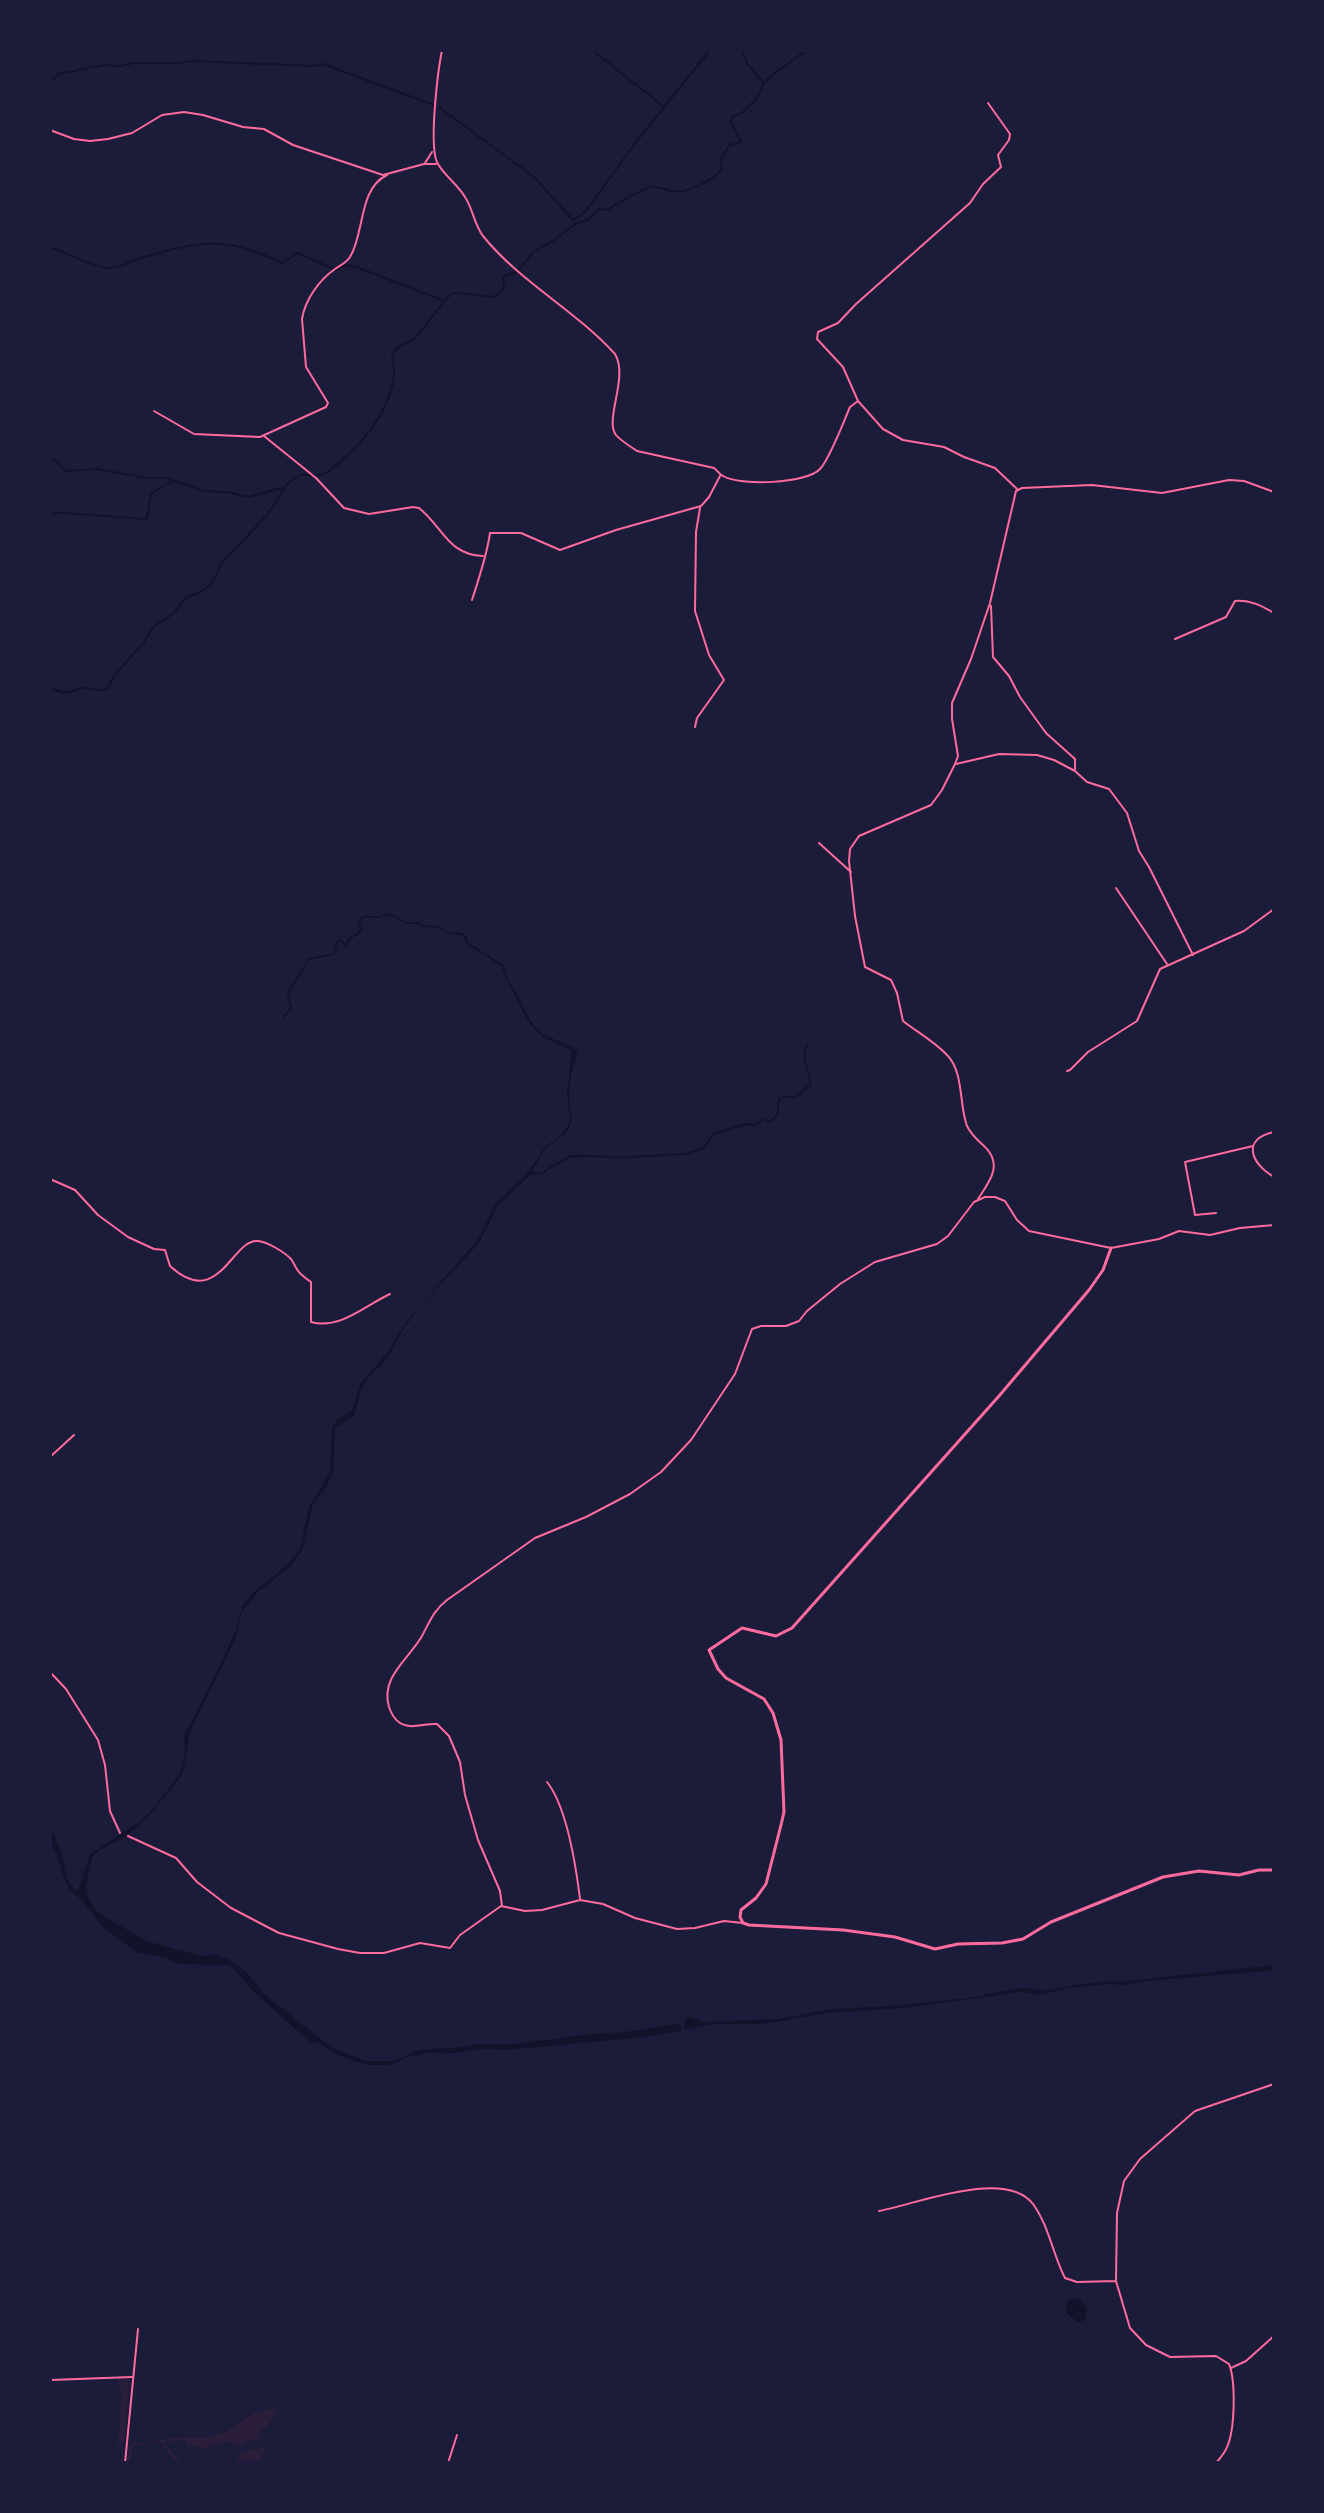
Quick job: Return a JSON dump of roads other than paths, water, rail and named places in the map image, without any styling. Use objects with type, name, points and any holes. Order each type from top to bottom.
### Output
[{"type":"street","points":[[424,164],[433,148],[442,50]]},
{"type":"street","points":[[988,103],[1010,134],[998,155],[1001,167],[983,184],[974,198],[861,299],[843,319],[818,332],[819,342],[843,367],[858,401],[876,423],[889,433],[911,442],[944,447],[995,468],[1018,490]]},
{"type":"street","points":[[50,130],[74,139],[98,140],[125,135],[166,113],[194,113],[243,127],[264,129],[293,145],[387,175]]},
{"type":"street","points":[[433,148],[438,165],[467,199],[479,230],[494,249],[615,354],[620,368],[613,424],[616,435],[637,451],[714,468],[721,475],[749,481],[807,477],[821,468],[850,407],[858,401]]},
{"type":"street","points":[[154,411],[194,434],[264,436],[327,406],[306,367],[303,312],[325,278],[350,256],[374,184],[387,175],[424,164],[438,165]]},
{"type":"street","points":[[264,436],[316,478],[344,508],[369,514],[419,508],[457,549],[484,556]]},
{"type":"street","points":[[695,727],[697,718],[724,680],[709,655],[695,611],[696,532],[701,506],[721,475]]},
{"type":"street","points":[[978,1200],[992,1180],[995,1170],[993,1161],[988,1150],[972,1136],[966,1124],[965,1106],[949,1056],[903,1021],[891,980],[865,967],[855,916],[850,849],[859,836],[931,805],[955,764],[958,756],[952,703],[990,603],[1010,510],[1018,490],[1092,485],[1162,493],[1229,480],[1244,481],[1274,492]]},
{"type":"street","points":[[472,600],[490,533],[521,533],[560,550],[616,530],[701,506]]},
{"type":"street","points":[[1175,639],[1226,617],[1235,601],[1257,604],[1274,613]]},
{"type":"street","points":[[990,603],[993,657],[1046,733],[1075,759],[1075,771]]},
{"type":"street","points":[[955,764],[992,755],[1028,754],[1054,760],[1075,771],[1087,782],[1109,789],[1127,813],[1139,851],[1193,955]]},
{"type":"street","points":[[819,843],[852,873]]},
{"type":"street","points":[[1116,888],[1168,965]]},
{"type":"street","points":[[1067,1071],[1088,1052],[1133,1025],[1160,969],[1244,931],[1274,909]]},
{"type":"street","points":[[1274,1132],[1259,1136],[1253,1146],[1259,1164],[1274,1177]]},
{"type":"street","points":[[1216,1213],[1195,1215],[1185,1162],[1253,1146]]},
{"type":"street","points":[[50,1179],[75,1190],[93,1211],[128,1237],[154,1249],[165,1250],[170,1266],[191,1280],[207,1279],[222,1270],[250,1242],[260,1241],[273,1248],[291,1260],[299,1273],[311,1282],[311,1322],[323,1325],[344,1320],[390,1294]]},
{"type":"street","points":[[502,1906],[493,1870],[478,1840],[465,1795],[460,1762],[449,1736],[437,1724],[411,1726],[399,1722],[388,1705],[389,1681],[420,1639],[434,1611],[462,1588],[530,1541],[637,1491],[661,1472],[691,1440],[731,1381],[752,1329],[786,1326],[799,1321],[840,1284],[875,1262],[937,1244],[948,1236],[971,1205],[985,1197],[1000,1198],[1020,1225],[1029,1231],[1111,1248],[1154,1241],[1179,1231],[1210,1235],[1274,1225]]},
{"type":"street","points":[[743,1923],[739,1914],[760,1893],[768,1878],[784,1812],[781,1740],[773,1713],[764,1699],[726,1678],[709,1650],[742,1628],[776,1636],[792,1628],[1079,1302],[1101,1274],[1111,1248]]},
{"type":"street","points":[[50,1457],[74,1435]]},
{"type":"street","points":[[50,1672],[66,1689],[98,1740],[105,1765],[110,1811],[120,1833]]},
{"type":"street","points":[[547,1782],[566,1821],[580,1900]]},
{"type":"street","points":[[128,1836],[176,1858],[197,1882],[237,1912],[279,1933],[344,1951],[384,1953],[420,1943],[450,1948],[460,1935],[502,1906],[525,1911],[542,1910],[580,1900],[603,1904],[635,1918],[677,1929],[724,1921],[895,1937],[935,1949],[958,1944],[1002,1943],[1023,1939],[1051,1922],[1163,1877],[1199,1871],[1239,1875],[1274,1870]]},
{"type":"street","points":[[1216,2463],[1226,2451],[1232,2429],[1231,2368],[1227,2361],[1216,2356],[1175,2358],[1146,2345],[1130,2328],[1116,2281],[1117,2213],[1124,2181],[1140,2159],[1195,2111],[1274,2084]]},
{"type":"street","points":[[879,2211],[949,2193],[995,2189],[1015,2191],[1023,2194],[1037,2211],[1065,2278],[1077,2282],[1116,2281]]},
{"type":"street","points":[[125,2463],[138,2329]]},
{"type":"street","points":[[1231,2368],[1246,2361],[1274,2336]]},
{"type":"street","points":[[50,2380],[132,2377]]},
{"type":"street","points":[[448,2463],[457,2435]]},
{"type":"waterway","points":[[592,50],[663,106]]},
{"type":"waterway","points":[[573,220],[585,212],[710,50]]},
{"type":"waterway","points":[[742,50],[748,65],[763,82]]},
{"type":"waterway","points":[[519,270],[533,252],[577,223],[588,220],[599,209],[609,210],[648,188],[685,191],[712,178],[722,169],[720,160],[730,144],[741,142],[731,123],[732,117],[743,112],[757,98],[772,75],[807,50]]},
{"type":"waterway","points":[[50,83],[58,74],[104,65],[192,61],[323,64],[434,105]]},
{"type":"waterway","points":[[440,108],[534,177],[573,220]]},
{"type":"waterway","points":[[50,247],[109,268],[183,247],[214,244],[244,248],[282,263],[298,253],[333,269]]},
{"type":"waterway","points":[[336,270],[346,265],[359,268],[442,300]]},
{"type":"waterway","points":[[50,688],[65,692],[108,688],[115,674],[142,645],[153,627],[174,613],[186,597],[199,593],[212,583],[222,563],[267,515],[289,482],[300,475],[328,472],[361,441],[386,405],[394,376],[392,358],[396,350],[415,338],[451,294],[495,297],[504,289],[503,277],[516,272]]},
{"type":"waterway","points":[[50,457],[66,471],[97,469],[146,478],[167,478],[203,491],[248,497],[285,487]]},
{"type":"waterway","points":[[50,512],[147,519],[151,494],[173,481]]},
{"type":"waterway","points":[[284,1017],[291,1008],[288,993],[309,959],[334,954],[340,940],[346,945],[351,937],[358,934],[361,929],[358,921],[363,917],[390,914],[406,923],[461,934],[467,943],[503,966],[507,980]]},
{"type":"waterway","points":[[528,1174],[541,1173],[571,1156],[685,1154],[702,1149],[714,1134],[746,1124],[756,1125],[763,1119],[772,1121],[779,1100],[796,1097],[810,1085],[804,1055],[808,1044]]}]
